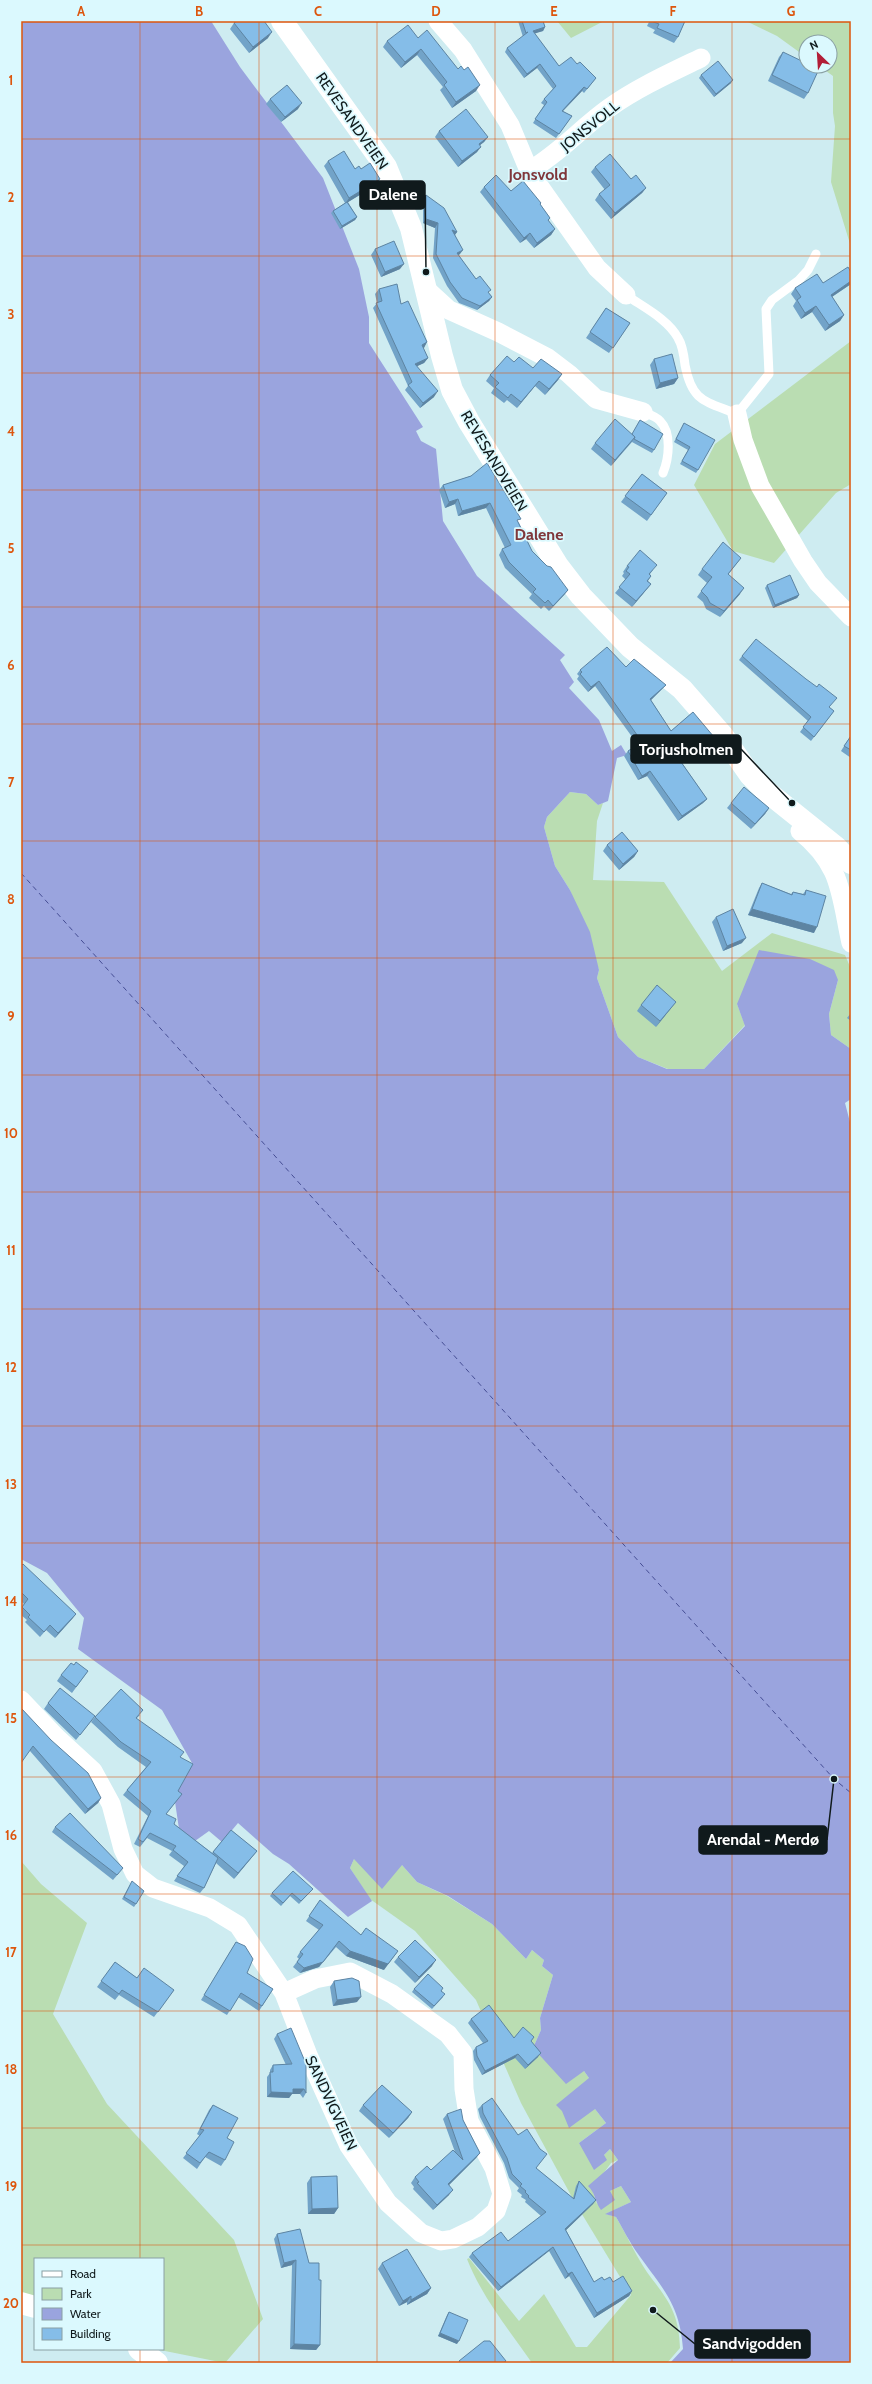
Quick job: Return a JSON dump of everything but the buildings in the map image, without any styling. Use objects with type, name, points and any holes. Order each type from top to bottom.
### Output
[{"type":"main road","name":"REVESANDVEIEN","points":[[282,21],[386,167],[411,228],[442,356],[452,390],[469,422],[558,566],[581,596],[630,647],[682,689],[723,736],[750,775],[782,805],[836,847],[851,863]]},
{"type":"main road","points":[[21,2303],[34,2307]]},
{"type":"main road","points":[[140,2350],[157,2363]]},
{"type":"street","points":[[438,21],[463,50],[510,125],[529,171],[597,268],[626,295]]},
{"type":"street","name":"JONSVOLL","points":[[529,171],[545,162],[576,138],[609,108],[655,80],[701,58]]},
{"type":"street","points":[[426,289],[449,310],[498,332],[548,358],[569,374],[596,400],[643,412]]},
{"type":"street","points":[[737,414],[743,440],[760,486],[803,561],[818,583],[851,617]]},
{"type":"street","points":[[782,805],[782,814],[817,845],[828,859],[837,876],[851,943]]},
{"type":"street","name":"SANDVIGVEIEN","points":[[21,1700],[56,1737],[93,1771],[111,1804],[123,1850],[135,1874],[153,1888],[210,1908],[238,1926],[284,1993],[308,2055],[349,2146],[388,2203],[421,2233],[441,2241],[453,2239],[478,2227],[496,2211],[502,2194],[494,2168],[469,2121],[464,2089],[463,2053],[448,2034],[392,1994],[350,1972],[315,1979],[284,1993]]},
{"type":"lane","points":[[626,295],[662,320],[676,334],[682,348],[691,389],[701,399],[737,414],[769,374],[766,309],[772,300],[799,280],[808,270],[816,254]]},
{"type":"lane","points":[[643,412],[658,419],[666,432],[668,456],[663,473]]},
{"type":"green space","points":[[557,21],[604,21],[571,38]]},
{"type":"green space","points":[[746,21],[851,21],[851,247],[831,182],[835,126],[833,113],[833,76],[830,74],[838,74],[838,34],[798,34],[798,51],[777,36]]},
{"type":"green space","points":[[851,341],[851,484],[836,493],[774,563],[733,551],[694,485],[715,444]]},
{"type":"green space","points":[[570,792],[586,794],[598,805],[603,803],[597,821],[593,880],[664,882],[722,971],[772,933],[845,955],[851,969],[851,1049],[831,1035],[829,1014],[838,980],[737,1004],[745,1025],[704,1069],[668,1069],[638,1057],[618,1037],[597,978],[599,970],[570,890],[555,866],[544,827],[547,817]]},
{"type":"green space","points":[[354,1859],[402,1865],[417,1882],[447,1896],[492,1924],[526,1959],[532,1950],[544,1960],[542,1966],[553,1975],[540,2018],[541,2030],[533,2048],[584,2071],[589,2078],[595,2109],[606,2123],[579,2143],[604,2155],[610,2149],[618,2160],[611,2163],[592,2189],[597,2204],[610,2191],[621,2186],[631,2202],[606,2214],[616,2217],[642,2265],[664,2295],[672,2310],[678,2327],[680,2348],[667,2363],[532,2363],[488,2300],[473,2273],[467,2259],[469,2258],[519,2321],[544,2294],[576,2347],[587,2347],[631,2295],[574,2201],[521,2103],[476,2000],[415,1931],[370,1899],[350,1868]]},
{"type":"green space","points":[[21,1861],[41,1884],[87,1923],[53,2014],[107,2104],[234,2240],[263,2319],[225,2363],[160,2350],[164,2350],[164,2258],[34,2258],[34,2304],[21,2297]]},
{"type":"water","points":[[21,21],[211,21],[240,67],[323,178],[359,269],[369,317],[369,343],[423,427],[416,431],[421,441],[436,449],[443,521],[477,576],[565,655],[560,660],[574,682],[569,688],[599,720],[612,751],[621,745],[627,755],[617,758],[608,801],[598,805],[586,794],[570,792],[547,817],[544,827],[555,866],[570,890],[590,932],[599,970],[597,978],[618,1037],[638,1057],[667,1069],[704,1069],[745,1026],[737,1004],[759,950],[810,959],[834,970],[838,980],[829,1014],[831,1035],[851,1049],[851,1099],[845,1103],[851,1126],[851,2363],[670,2363],[683,2349],[681,2333],[674,2308],[662,2287],[632,2245],[616,2217],[605,2214],[631,2202],[621,2186],[610,2191],[615,2200],[601,2210],[588,2186],[618,2160],[610,2149],[604,2155],[607,2160],[594,2170],[579,2143],[606,2123],[595,2109],[569,2128],[562,2111],[556,2105],[589,2078],[584,2071],[566,2084],[533,2048],[541,2030],[540,2018],[553,1975],[542,1966],[544,1960],[532,1950],[526,1959],[492,1924],[448,1896],[417,1882],[402,1865],[382,1889],[354,1859],[350,1868],[372,1901],[348,1917],[289,1864],[273,1854],[238,1823],[222,1842],[209,1831],[195,1841],[179,1829],[174,1795],[192,1763],[162,1710],[78,1649],[84,1618],[47,1573],[21,1559]]},
{"type":"ferry route","points":[[21,873],[834,1779],[851,1793]]},
{"type":"place","name":"Dalene","points":[[426,272]]},
{"type":"place","name":"Torjusholmen","points":[[792,803]]},
{"type":"place","name":"Arendal - Merdø","points":[[834,1779]]},
{"type":"place","name":"Sandvigodden","points":[[653,2310]]},
{"type":"district","name":"Jonsvold","points":[[538,174]]},
{"type":"district","name":"Dalene","points":[[539,534]]}]
